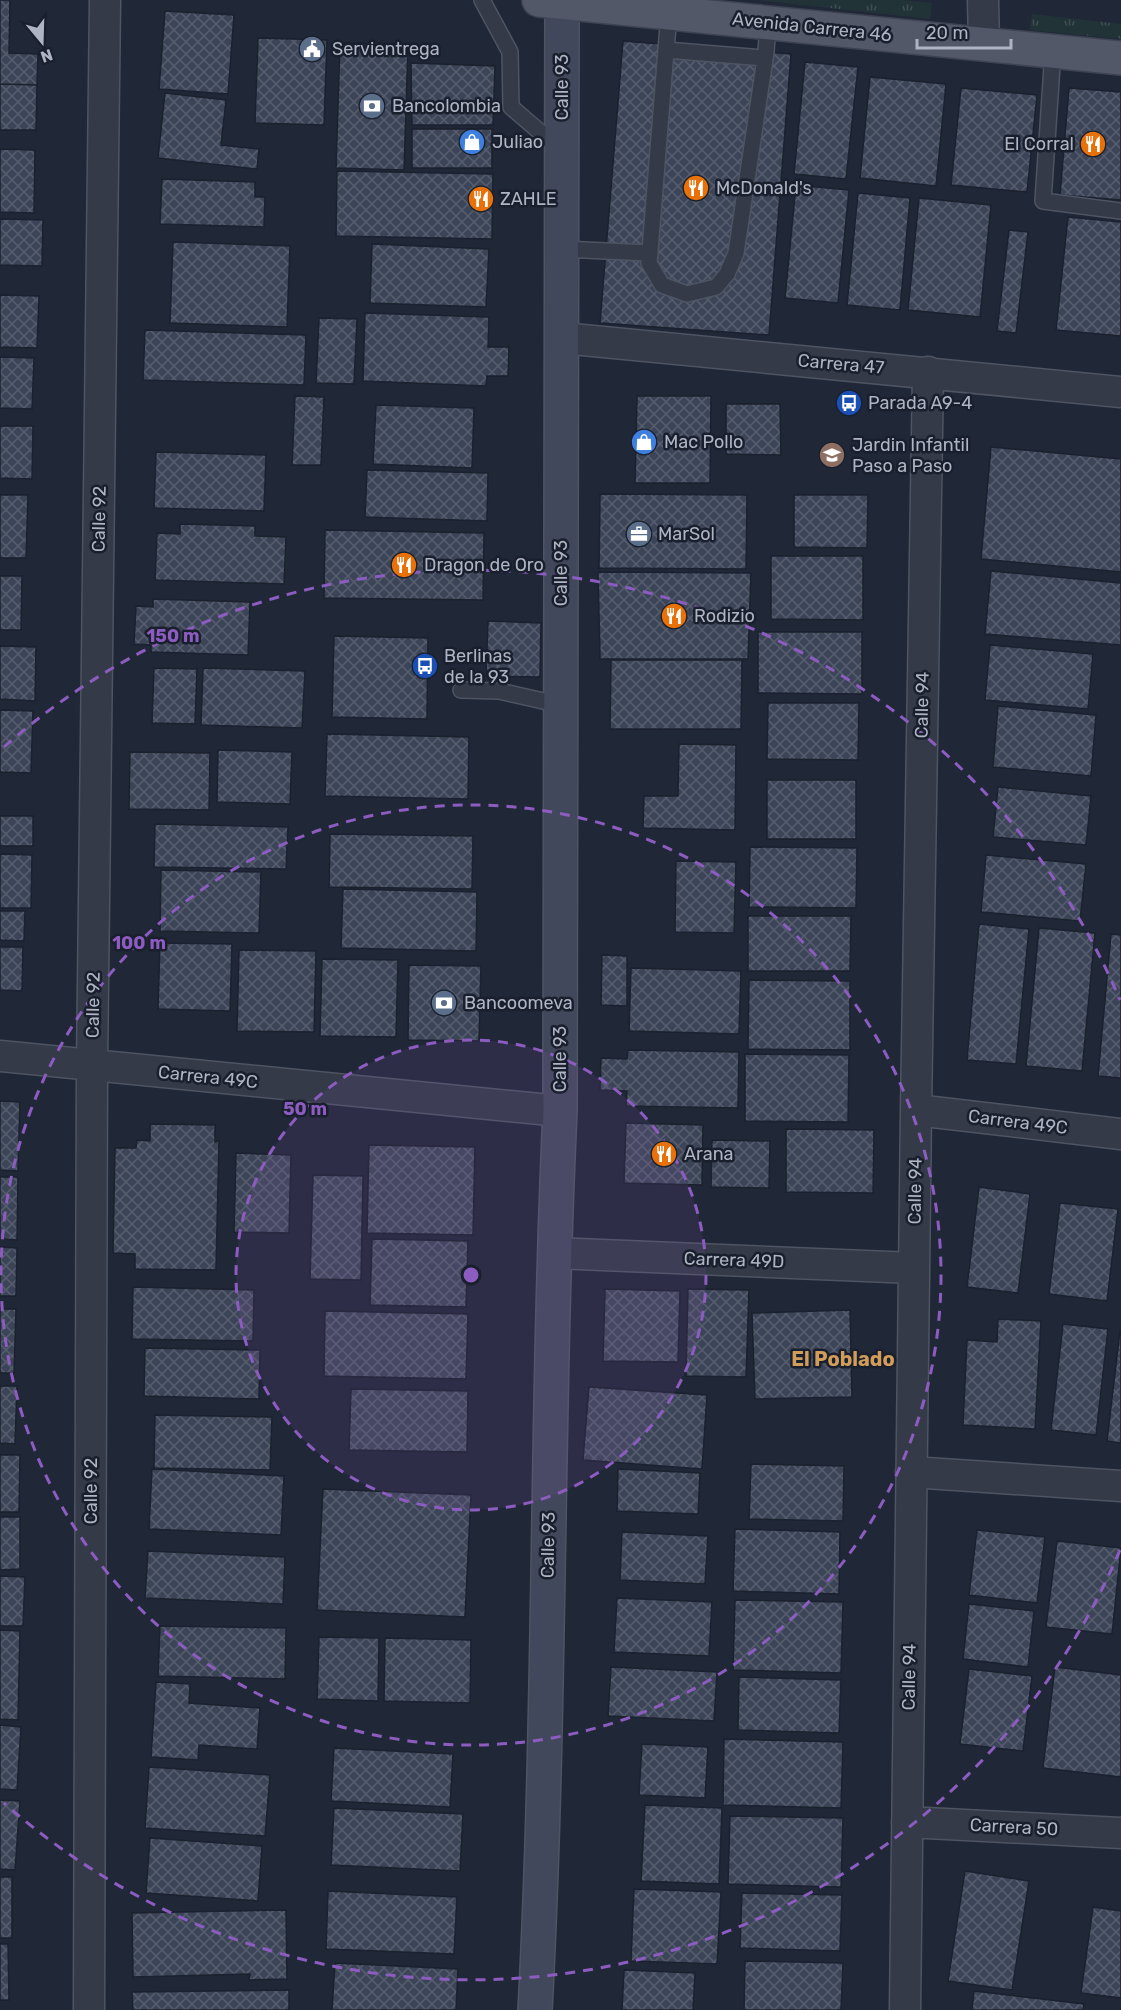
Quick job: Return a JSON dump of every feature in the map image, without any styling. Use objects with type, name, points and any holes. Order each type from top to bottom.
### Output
[{"type":"main road","name":"Avenida Carrera 46","points":[[555,1],[1121,57]]},
{"type":"street","name":"Calle 92","points":[[89,2010],[92,1065],[105,0]]},
{"type":"street","points":[[983,0],[984,44]]},
{"type":"street","name":"Calle 93","points":[[535,2010],[542,1873],[554,1253],[560,1111],[562,152],[555,1]]},
{"type":"street","name":"Carrera 47","points":[[562,338],[1121,392]]},
{"type":"street","name":"Calle 94","points":[[905,2010],[928,372]]},
{"type":"street","name":"Carrera 49C","points":[[0,1056],[560,1111]]},
{"type":"street","name":"Carrera 49C","points":[[916,1110],[1121,1134]]},
{"type":"street","name":"Carrera 49D","points":[[554,1253],[914,1268]]},
{"type":"street","points":[[911,1472],[1121,1486]]},
{"type":"street","name":"Carrera 50","points":[[907,1822],[1121,1833]]},
{"type":"lane","points":[[482,0],[510,52],[511,107],[562,152]]},
{"type":"lane","points":[[669,13],[649,263],[662,285],[687,294],[716,287],[727,273],[736,254],[765,58],[768,23]]},
{"type":"lane","points":[[666,50],[765,58]]},
{"type":"lane","points":[[1053,51],[1044,201],[1121,211]]},
{"type":"lane","points":[[562,249],[650,252]]},
{"type":"lane","points":[[461,690],[499,691],[561,705]]},
{"type":"green space","points":[[757,0],[902,0],[932,3],[930,19]]},
{"type":"green space","points":[[1032,14],[1121,24],[1121,39],[1030,30]]},
{"type":"building","points":[[0,0],[10,0],[9,53],[38,54],[37,85],[0,84]]},
{"type":"building","points":[[165,11],[234,15],[228,94],[159,89]]},
{"type":"building","points":[[258,38],[327,40],[324,125],[255,123]]},
{"type":"building","name":"McDonald's","points":[[623,41],[791,54],[769,335],[600,323]]},
{"type":"building","name":"Bancolombia","points":[[340,43],[408,45],[404,170],[336,168]]},
{"type":"building","points":[[805,62],[858,67],[846,179],[794,174]]},
{"type":"building","points":[[411,63],[495,66],[493,125],[412,125]]},
{"type":"building","points":[[870,77],[946,84],[936,186],[860,178]]},
{"type":"building","points":[[0,84],[37,85],[36,130],[0,130]]},
{"type":"building","points":[[961,88],[1037,95],[1027,192],[951,185]]},
{"type":"building","name":"El Corral","points":[[1069,88],[1121,92],[1121,200],[1060,195]]},
{"type":"building","points":[[165,93],[226,100],[221,145],[259,149],[257,169],[158,158]]},
{"type":"building","points":[[412,129],[492,129],[492,168],[412,168]]},
{"type":"building","points":[[0,149],[35,150],[34,213],[0,212]]},
{"type":"building","points":[[337,171],[493,174],[492,239],[336,236]]},
{"type":"building","points":[[162,179],[255,182],[255,197],[265,197],[264,227],[160,224]]},
{"type":"building","points":[[796,185],[849,190],[838,303],[785,298]]},
{"type":"building","points":[[858,193],[910,198],[900,310],[847,305]]},
{"type":"building","points":[[919,198],[991,205],[980,317],[908,310]]},
{"type":"building","points":[[1068,217],[1121,222],[1121,336],[1056,330]]},
{"type":"building","points":[[0,219],[43,220],[42,266],[0,265]]},
{"type":"building","points":[[1009,230],[1028,232],[1016,333],[997,331]]},
{"type":"building","points":[[173,242],[290,246],[287,327],[170,323]]},
{"type":"building","points":[[372,244],[489,249],[486,307],[370,303]]},
{"type":"building","points":[[0,295],[39,296],[37,348],[0,347]]},
{"type":"building","points":[[365,313],[489,317],[488,347],[509,347],[508,376],[487,376],[486,386],[363,381]]},
{"type":"building","points":[[319,318],[357,319],[354,384],[316,383]]},
{"type":"building","points":[[145,330],[306,335],[304,385],[143,380]]},
{"type":"building","points":[[0,357],[34,358],[32,409],[0,408]]},
{"type":"building","points":[[295,396],[324,397],[321,465],[292,465]]},
{"type":"building","points":[[637,396],[711,396],[710,483],[635,483]]},
{"type":"building","points":[[726,404],[780,404],[781,455],[726,454]]},
{"type":"building","points":[[376,405],[474,408],[472,468],[373,464]]},
{"type":"building","points":[[0,426],[33,426],[32,479],[0,478]]},
{"type":"building","points":[[991,447],[1121,459],[1121,572],[981,559]]},
{"type":"building","points":[[156,452],[266,455],[264,511],[154,508]]},
{"type":"building","points":[[367,470],[488,473],[487,521],[365,517]]},
{"type":"building","points":[[600,494],[747,495],[746,569],[599,568]]},
{"type":"building","points":[[0,495],[28,495],[26,558],[0,558]]},
{"type":"building","points":[[794,495],[868,495],[867,548],[794,547]]},
{"type":"building","points":[[180,524],[255,526],[255,536],[286,537],[284,584],[155,580],[157,533],[180,534]]},
{"type":"building","name":"Dragon de Oro","points":[[325,530],[484,533],[483,600],[324,598]]},
{"type":"building","points":[[771,556],[863,556],[863,620],[771,619]]},
{"type":"building","points":[[991,571],[1121,583],[1121,645],[985,634]]},
{"type":"building","name":"Rodizio","points":[[598,572],[751,573],[748,659],[600,659]]},
{"type":"building","points":[[0,576],[22,576],[21,630],[0,630]]},
{"type":"building","points":[[153,599],[250,602],[248,655],[151,652],[151,645],[134,644],[136,606],[153,607]]},
{"type":"building","points":[[488,621],[541,623],[540,677],[486,676]]},
{"type":"building","points":[[758,632],[862,632],[862,694],[758,693]]},
{"type":"building","points":[[334,636],[428,638],[427,719],[332,717]]},
{"type":"building","points":[[990,645],[1093,654],[1088,709],[985,700]]},
{"type":"building","points":[[0,646],[36,647],[35,701],[0,699]]},
{"type":"building","points":[[611,660],[742,660],[741,729],[610,729]]},
{"type":"building","points":[[154,668],[197,669],[195,724],[152,723]]},
{"type":"building","points":[[203,668],[305,671],[302,728],[201,725]]},
{"type":"building","points":[[768,703],[859,703],[858,760],[767,759]]},
{"type":"building","points":[[998,706],[1096,715],[1091,776],[993,767]]},
{"type":"building","points":[[0,710],[33,711],[31,773],[0,772]]},
{"type":"building","points":[[327,734],[469,737],[468,799],[325,796]]},
{"type":"building","points":[[679,744],[736,745],[735,830],[643,828],[644,796],[678,796]]},
{"type":"building","points":[[218,750],[292,752],[290,804],[217,802]]},
{"type":"building","points":[[130,752],[210,753],[209,810],[129,809]]},
{"type":"building","points":[[767,780],[856,780],[856,839],[767,839]]},
{"type":"building","points":[[998,787],[1091,796],[1086,845],[993,837]]},
{"type":"building","points":[[0,816],[33,816],[33,846],[0,846]]},
{"type":"building","points":[[155,824],[288,827],[286,869],[154,867]]},
{"type":"building","points":[[330,834],[473,836],[472,889],[329,887]]},
{"type":"building","points":[[750,847],[857,848],[856,908],[749,907]]},
{"type":"building","points":[[0,854],[32,855],[31,908],[0,908]]},
{"type":"building","points":[[986,855],[1086,864],[1080,921],[981,912]]},
{"type":"building","points":[[676,861],[736,862],[734,933],[675,932]]},
{"type":"building","points":[[161,870],[261,872],[259,933],[160,931]]},
{"type":"building","points":[[343,889],[477,892],[476,951],[341,948]]},
{"type":"building","points":[[0,911],[25,911],[24,941],[0,940]]},
{"type":"building","points":[[748,916],[851,916],[850,971],[748,971]]},
{"type":"building","points":[[979,924],[1029,929],[1016,1064],[967,1060]]},
{"type":"building","points":[[1039,928],[1095,933],[1082,1071],[1026,1066]]},
{"type":"building","points":[[1111,934],[1121,935],[1121,1078],[1098,1076]]},
{"type":"building","points":[[160,943],[232,944],[230,1011],[158,1009]]},
{"type":"building","points":[[0,947],[23,947],[22,991],[0,990]]},
{"type":"building","points":[[239,950],[316,951],[314,1032],[237,1031]]},
{"type":"building","points":[[602,955],[627,956],[627,1006],[601,1005]]},
{"type":"building","points":[[322,959],[398,960],[396,1037],[320,1036]]},
{"type":"building","name":"Bancoomeva","points":[[409,965],[481,966],[479,1041],[408,1040]]},
{"type":"building","points":[[631,968],[741,971],[739,1034],[629,1031]]},
{"type":"building","points":[[749,980],[850,981],[850,1050],[748,1049]]},
{"type":"building","points":[[628,1050],[739,1052],[738,1108],[626,1106],[627,1091],[600,1090],[601,1058],[627,1059]]},
{"type":"building","points":[[745,1054],[849,1055],[848,1122],[745,1121]]},
{"type":"building","points":[[0,1101],[20,1102],[18,1171],[0,1170]]},
{"type":"building","name":"Arana","points":[[626,1123],[703,1125],[702,1185],[624,1183]]},
{"type":"building","points":[[150,1124],[215,1125],[215,1142],[219,1141],[216,1270],[135,1269],[135,1254],[113,1253],[115,1148],[136,1148],[137,1140],[150,1141]]},
{"type":"building","points":[[786,1129],[874,1130],[873,1193],[786,1192]]},
{"type":"building","points":[[712,1140],[770,1141],[769,1188],[711,1187]]},
{"type":"building","points":[[369,1145],[475,1147],[473,1235],[367,1233]]},
{"type":"building","points":[[236,1153],[291,1155],[289,1233],[234,1232]]},
{"type":"building","points":[[313,1175],[363,1176],[361,1280],[310,1279]]},
{"type":"building","points":[[0,1177],[18,1177],[17,1240],[0,1239]]},
{"type":"building","points":[[979,1187],[1030,1194],[1018,1293],[967,1287]]},
{"type":"building","points":[[1060,1203],[1118,1209],[1107,1301],[1049,1294]]},
{"type":"building","points":[[372,1239],[468,1241],[466,1307],[370,1305]]},
{"type":"building","points":[[0,1247],[17,1248],[16,1296],[0,1296]]},
{"type":"building","points":[[133,1287],[254,1290],[253,1341],[132,1339]]},
{"type":"building","points":[[605,1289],[680,1291],[678,1362],[603,1361]]},
{"type":"building","points":[[688,1289],[749,1290],[746,1377],[686,1376]]},
{"type":"building","points":[[0,1309],[16,1309],[14,1373],[0,1373]]},
{"type":"building","points":[[850,1310],[852,1397],[755,1399],[752,1313]]},
{"type":"building","points":[[325,1311],[468,1314],[466,1379],[324,1376]]},
{"type":"building","points":[[998,1319],[1041,1321],[1035,1429],[963,1425],[967,1340],[997,1342]]},
{"type":"building","points":[[1063,1324],[1108,1329],[1096,1435],[1051,1430]]},
{"type":"building","points":[[1121,1331],[1121,1443],[1107,1441]]},
{"type":"building","points":[[145,1348],[260,1350],[259,1399],[144,1396]]},
{"type":"building","points":[[0,1386],[17,1386],[15,1444],[0,1443]]},
{"type":"building","points":[[589,1387],[707,1395],[702,1469],[583,1460]]},
{"type":"building","points":[[351,1389],[468,1391],[467,1452],[349,1450]]},
{"type":"building","points":[[155,1415],[272,1417],[270,1470],[154,1468]]},
{"type":"building","points":[[0,1455],[20,1455],[19,1512],[0,1512]]},
{"type":"building","points":[[751,1464],[844,1466],[843,1521],[749,1519]]},
{"type":"building","points":[[152,1469],[284,1476],[281,1535],[149,1529]]},
{"type":"building","points":[[618,1469],[700,1473],[698,1514],[617,1511]]},
{"type":"building","points":[[323,1489],[471,1495],[465,1617],[317,1610]]},
{"type":"building","points":[[0,1517],[20,1517],[20,1569],[0,1570]]},
{"type":"building","points":[[735,1529],[840,1532],[839,1594],[733,1591]]},
{"type":"building","points":[[977,1530],[1045,1537],[1037,1603],[969,1595]]},
{"type":"building","points":[[622,1532],[708,1536],[705,1584],[620,1580]]},
{"type":"building","points":[[1057,1541],[1121,1548],[1112,1634],[1046,1627]]},
{"type":"building","points":[[148,1551],[285,1557],[283,1604],[145,1598]]},
{"type":"building","points":[[0,1576],[25,1577],[23,1626],[0,1626]]},
{"type":"building","points":[[617,1598],[712,1602],[709,1656],[614,1652]]},
{"type":"building","points":[[735,1600],[843,1602],[841,1673],[733,1670]]},
{"type":"building","points":[[969,1604],[1034,1611],[1028,1667],[963,1659]]},
{"type":"building","points":[[160,1626],[286,1628],[285,1679],[158,1676]]},
{"type":"building","points":[[0,1630],[20,1631],[18,1720],[0,1719]]},
{"type":"building","points":[[319,1637],[379,1638],[378,1701],[317,1699]]},
{"type":"building","points":[[385,1638],[471,1640],[470,1703],[384,1701]]},
{"type":"building","points":[[611,1667],[717,1672],[714,1721],[608,1716]]},
{"type":"building","points":[[1055,1667],[1121,1675],[1121,1777],[1043,1768]]},
{"type":"building","points":[[969,1669],[1032,1676],[1023,1751],[960,1744]]},
{"type":"building","points":[[739,1677],[841,1680],[839,1733],[738,1730]]},
{"type":"building","points":[[156,1682],[190,1684],[189,1703],[260,1708],[257,1749],[199,1745],[198,1760],[151,1757]]},
{"type":"building","points":[[0,1725],[21,1727],[17,1790],[0,1789]]},
{"type":"building","points":[[724,1739],[843,1742],[841,1808],[723,1805]]},
{"type":"building","points":[[642,1744],[708,1747],[705,1798],[639,1795]]},
{"type":"building","points":[[334,1748],[453,1754],[450,1807],[331,1801]]},
{"type":"building","points":[[149,1767],[270,1775],[265,1836],[145,1828]]},
{"type":"building","points":[[0,1800],[20,1801],[15,1870],[0,1869]]},
{"type":"building","points":[[645,1805],[722,1808],[719,1884],[641,1881]]},
{"type":"building","points":[[334,1808],[463,1814],[460,1871],[331,1865]]},
{"type":"building","points":[[730,1816],[843,1818],[841,1887],[728,1884]]},
{"type":"building","points":[[150,1838],[262,1846],[258,1901],[146,1893]]},
{"type":"building","points":[[965,1871],[1029,1881],[1012,1990],[948,1981]]},
{"type":"building","points":[[0,1877],[12,1877],[12,1938],[0,1938]]},
{"type":"building","points":[[634,1889],[721,1892],[717,1964],[631,1961]]},
{"type":"building","points":[[328,1891],[457,1897],[454,1954],[326,1949]]},
{"type":"building","points":[[742,1893],[842,1895],[840,1951],[740,1948]]},
{"type":"building","points":[[1093,1907],[1121,1911],[1121,1998],[1081,1993]]},
{"type":"building","points":[[286,1910],[287,1979],[249,1980],[250,1974],[133,1977],[132,1913]]},
{"type":"building","points":[[0,1944],[8,1944],[9,2000],[0,2000]]},
{"type":"building","points":[[745,1961],[843,1963],[841,2010],[744,2010]]},
{"type":"building","points":[[335,1963],[458,1969],[456,2010],[332,2010]]},
{"type":"building","points":[[624,1970],[695,1973],[693,2010],[622,2010]]},
{"type":"building","points":[[289,1990],[289,2010],[133,2010],[132,1992]]},
{"type":"building","points":[[974,1991],[1084,2004],[1083,2010],[972,2010]]},
{"type":"place","name":"Servientrega","points":[[312,49]]},
{"type":"place","name":"Bancolombia","points":[[372,106]]},
{"type":"place","name":"Juliao","points":[[472,142]]},
{"type":"place","name":"El Corral","points":[[1093,144]]},
{"type":"place","name":"McDonald's","points":[[696,188]]},
{"type":"place","name":"ZAHLE","points":[[481,199]]},
{"type":"place","name":"Parada A9-4","points":[[849,403]]},
{"type":"place","name":"Mac Pollo","points":[[644,442]]},
{"type":"place","name":"Jardin Infantil Paso a Paso","points":[[832,455]]},
{"type":"place","name":"MarSol","points":[[639,534]]},
{"type":"place","name":"Dragon de Oro","points":[[404,565]]},
{"type":"place","name":"Rodizio","points":[[674,616]]},
{"type":"place","name":"Berlinas de la 93","points":[[425,666]]},
{"type":"place","name":"Bancoomeva","points":[[444,1003]]},
{"type":"place","name":"Arana","points":[[664,1154]]},
{"type":"district","name":"El Poblado","points":[[843,1359]]}]
